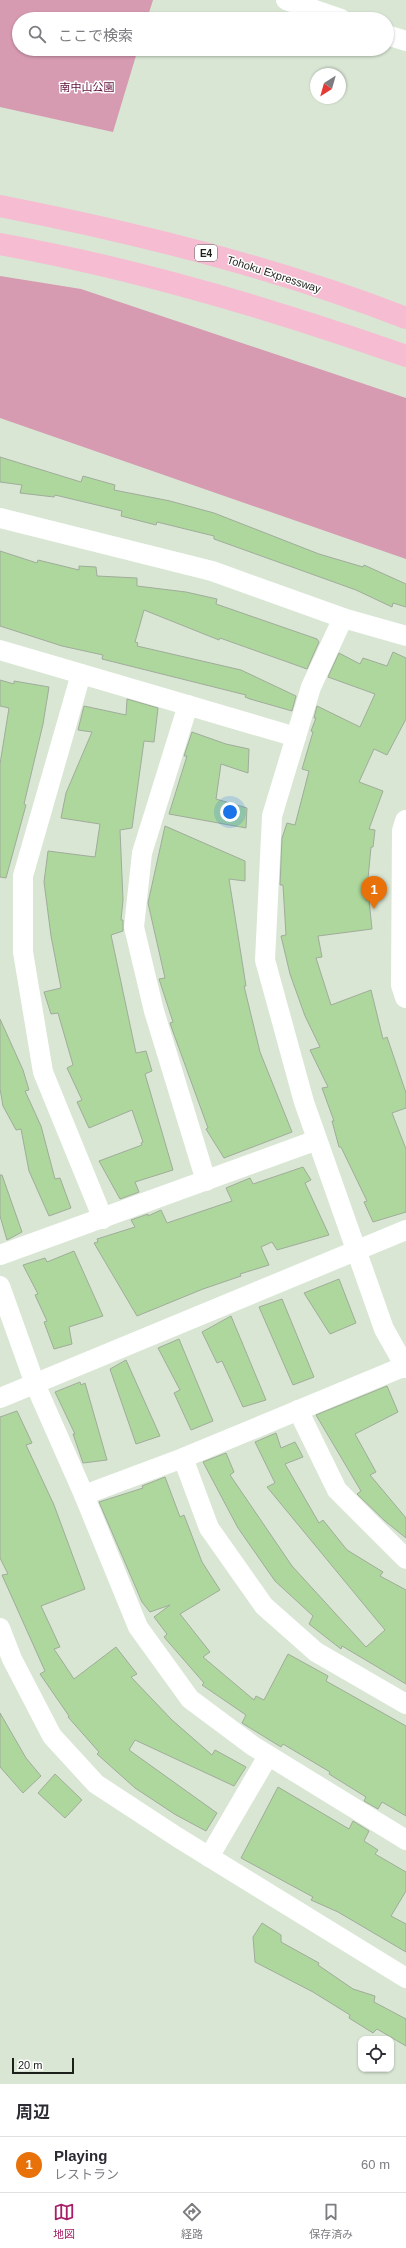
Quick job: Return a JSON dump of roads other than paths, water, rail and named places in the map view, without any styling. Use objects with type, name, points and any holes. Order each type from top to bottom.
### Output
[{"type":"highway","name":"Tohoku Expressway","points":[[0,206],[94,224],[233,260],[406,318]]},
{"type":"highway","points":[[0,244],[151,276],[321,326],[406,356]]},
{"type":"street","points":[[286,0],[321,12]]},
{"type":"street","points":[[394,37],[406,41]]},
{"type":"street","points":[[0,518],[212,572],[343,618],[406,636]]},
{"type":"street","points":[[84,1495],[183,1458],[405,1367],[384,1329],[317,1140],[304,1102],[265,960],[272,816],[311,686],[343,618]]},
{"type":"street","points":[[0,650],[296,737]]},
{"type":"street","points":[[82,674],[23,876],[24,952],[43,1072],[103,1219]]},
{"type":"street","points":[[188,705],[142,853],[134,927],[154,1011],[206,1181]]},
{"type":"street","points":[[406,821],[403,831],[402,977],[406,997]]},
{"type":"street","points":[[0,1255],[103,1219],[317,1140]]},
{"type":"street","points":[[0,1398],[406,1230]]},
{"type":"street","points":[[0,1286],[35,1384],[84,1495],[138,1627],[190,1699],[268,1756],[406,1840]]},
{"type":"street","points":[[298,1410],[337,1490],[406,1559]]},
{"type":"street","points":[[183,1458],[209,1528],[264,1606],[316,1652],[406,1704]]},
{"type":"street","points":[[0,1628],[6,1661],[52,1736],[96,1784],[209,1857],[406,1978]]},
{"type":"street","points":[[209,1857],[268,1756]]},
{"type":"place","name":"Playing","points":[[374,909]]},
{"type":"park label","name":"南中山公園","points":[[87,87]]}]
